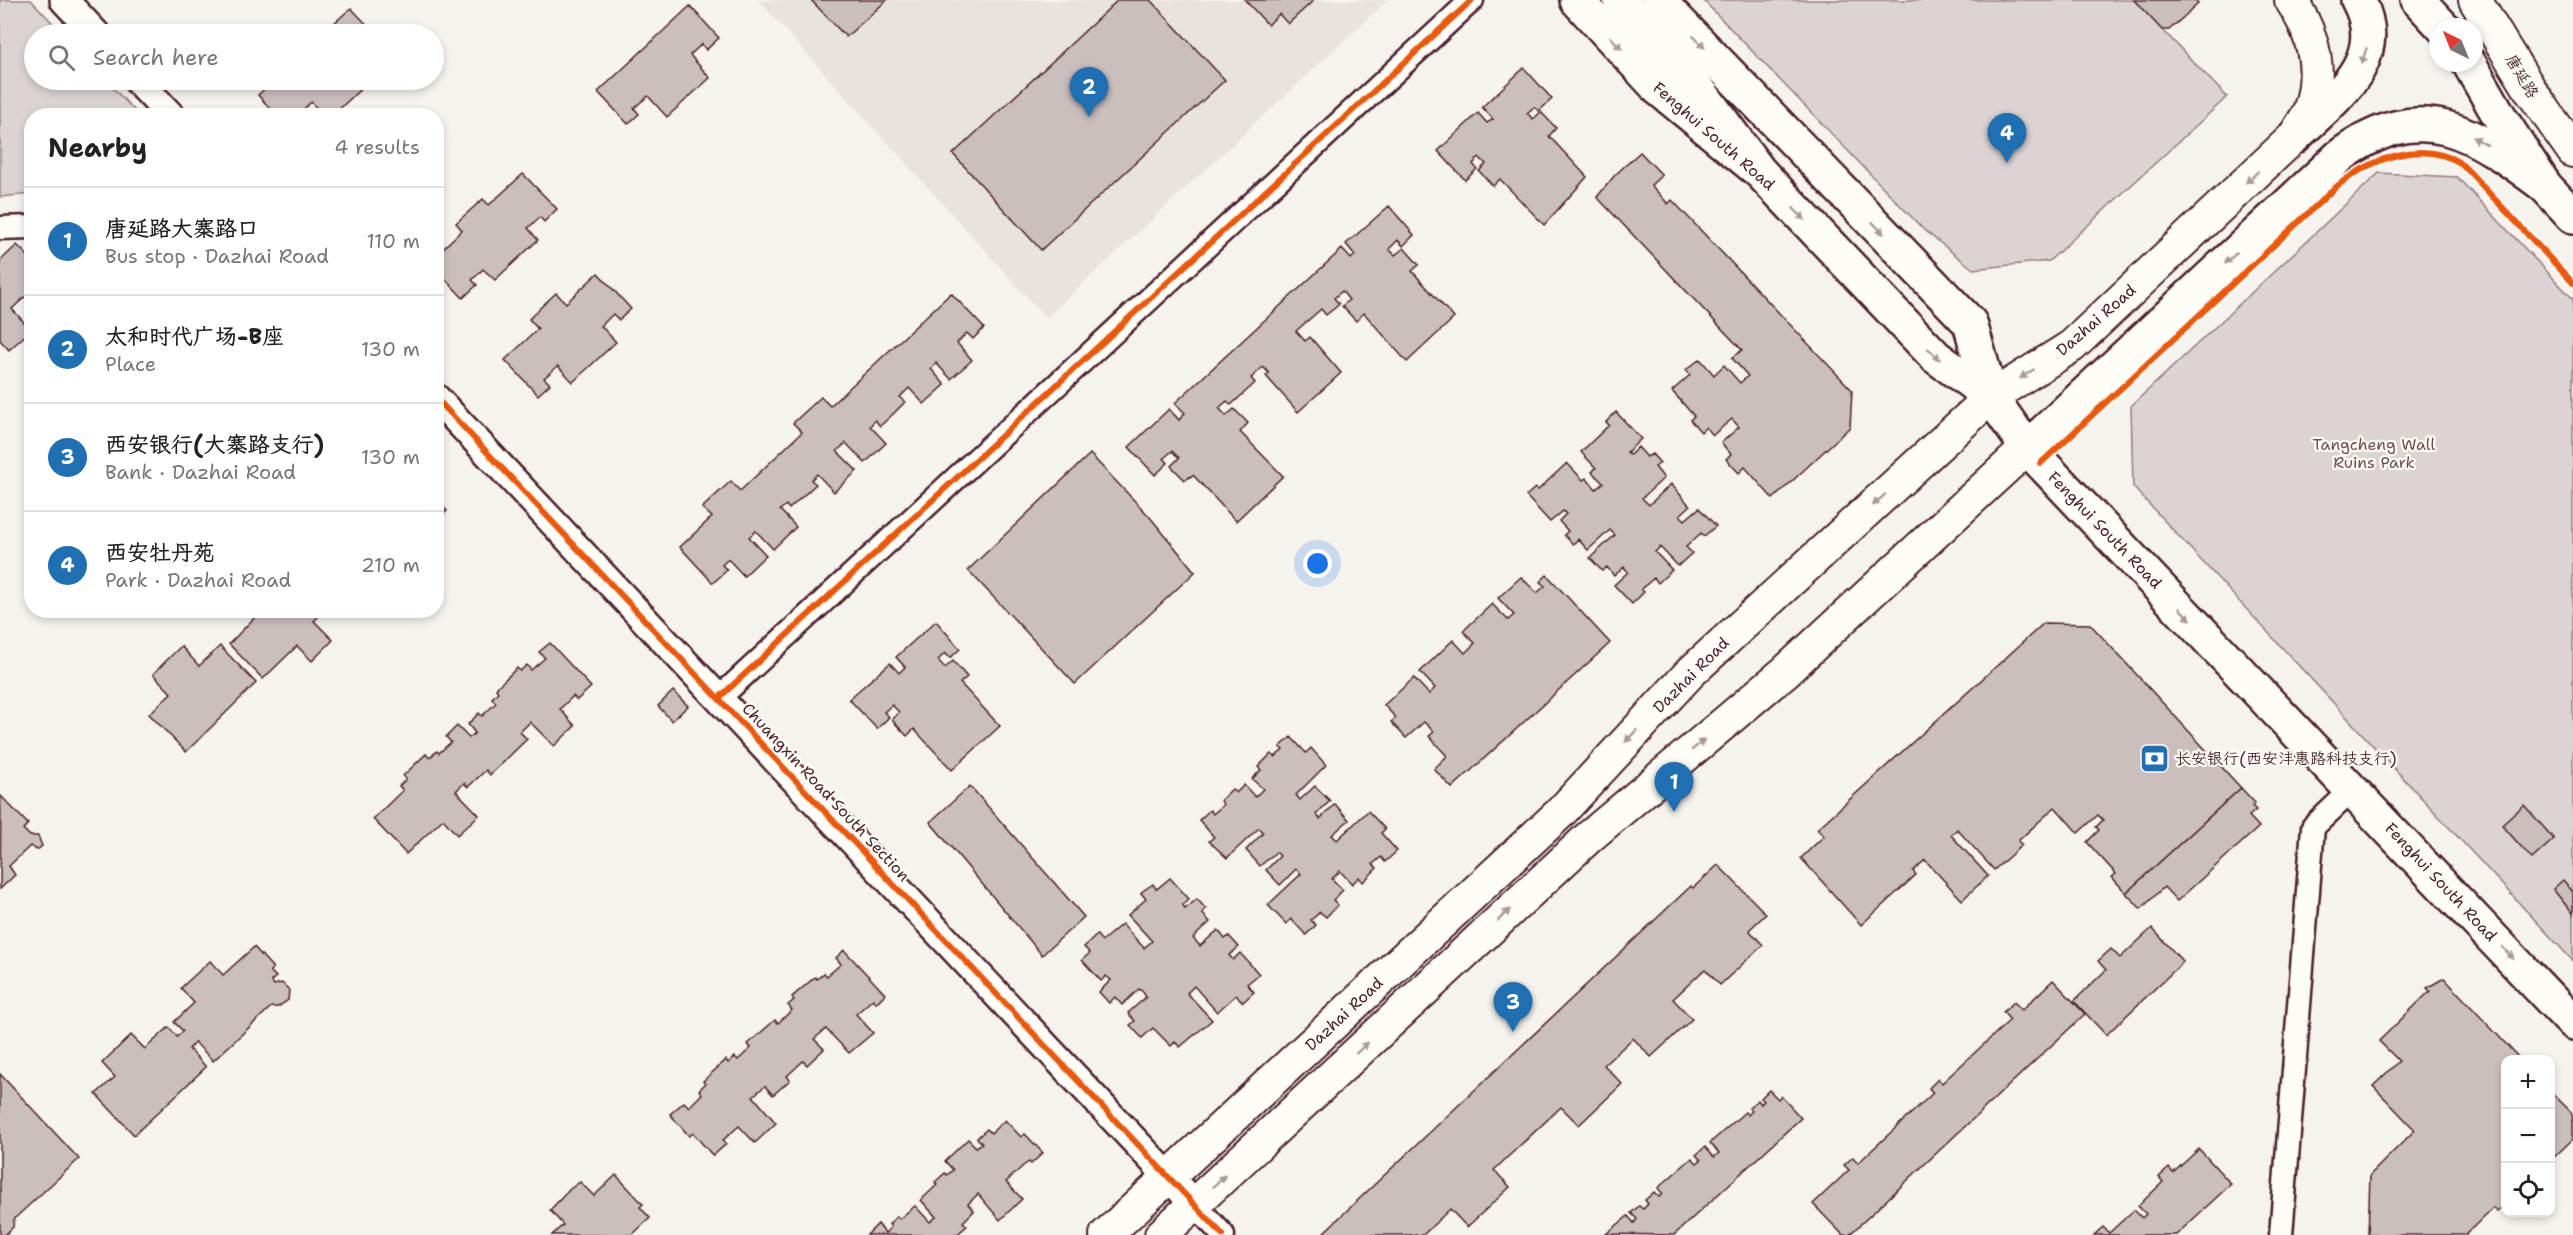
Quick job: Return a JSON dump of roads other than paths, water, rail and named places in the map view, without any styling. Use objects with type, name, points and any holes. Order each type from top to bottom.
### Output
[{"type":"main road","name":"Fenghui South Road","points":[[1577,0],[1659,89],[1759,171],[1936,357],[1991,397],[2027,448],[2573,1023]]},
{"type":"main road","points":[[1620,0],[1687,74],[1759,171]]},
{"type":"main road","points":[[1658,0],[1970,323],[1991,397]]},
{"type":"main road","points":[[2291,0],[2304,20],[2312,40],[2316,61],[2315,85],[2310,109],[2294,137]]},
{"type":"main road","points":[[2294,137],[2350,82],[2366,57],[2368,31],[2358,0]]},
{"type":"main road","points":[[2418,0],[2435,18]]},
{"type":"main road","name":"唐延路","points":[[2475,0],[2531,91],[2573,151]]},
{"type":"main road","points":[[2474,72],[2501,119],[2545,186],[2573,216]]},
{"type":"main road","points":[[1161,1235],[1588,838],[1786,671],[2340,156],[2366,138],[2397,127],[2415,124],[2457,130],[2495,149],[2545,186]]},
{"type":"main road","name":"Dazhai Road","points":[[1106,1235],[1560,813],[1690,673],[1991,397],[2072,346],[2294,137]]},
{"type":"street","points":[[64,0],[87,24]]},
{"type":"street","points":[[719,698],[1472,0]]},
{"type":"street","points":[[146,90],[163,108]]},
{"type":"street","points":[[0,228],[24,227]]},
{"type":"street","name":"Chuangxin Road South Section","points":[[444,407],[1194,1204]]},
{"type":"street","points":[[2281,1235],[2313,827],[2353,789]]},
{"type":"street","points":[[1194,1204],[1222,1235]]},
{"type":"place","name":"太和时代广场-B座","points":[[1089,117]]},
{"type":"place","name":"西安牡丹苑","points":[[2007,163]]},
{"type":"place","name":"长安银行(西安沣惠路科技支行)","points":[[2154,758]]},
{"type":"place","name":"唐延路大寨路口","points":[[1674,812]]},
{"type":"place","name":"西安银行(大寨路支行)","points":[[1513,1032]]},
{"type":"park label","name":"Tangcheng Wall Ruins Park","points":[[2374,453]]}]
